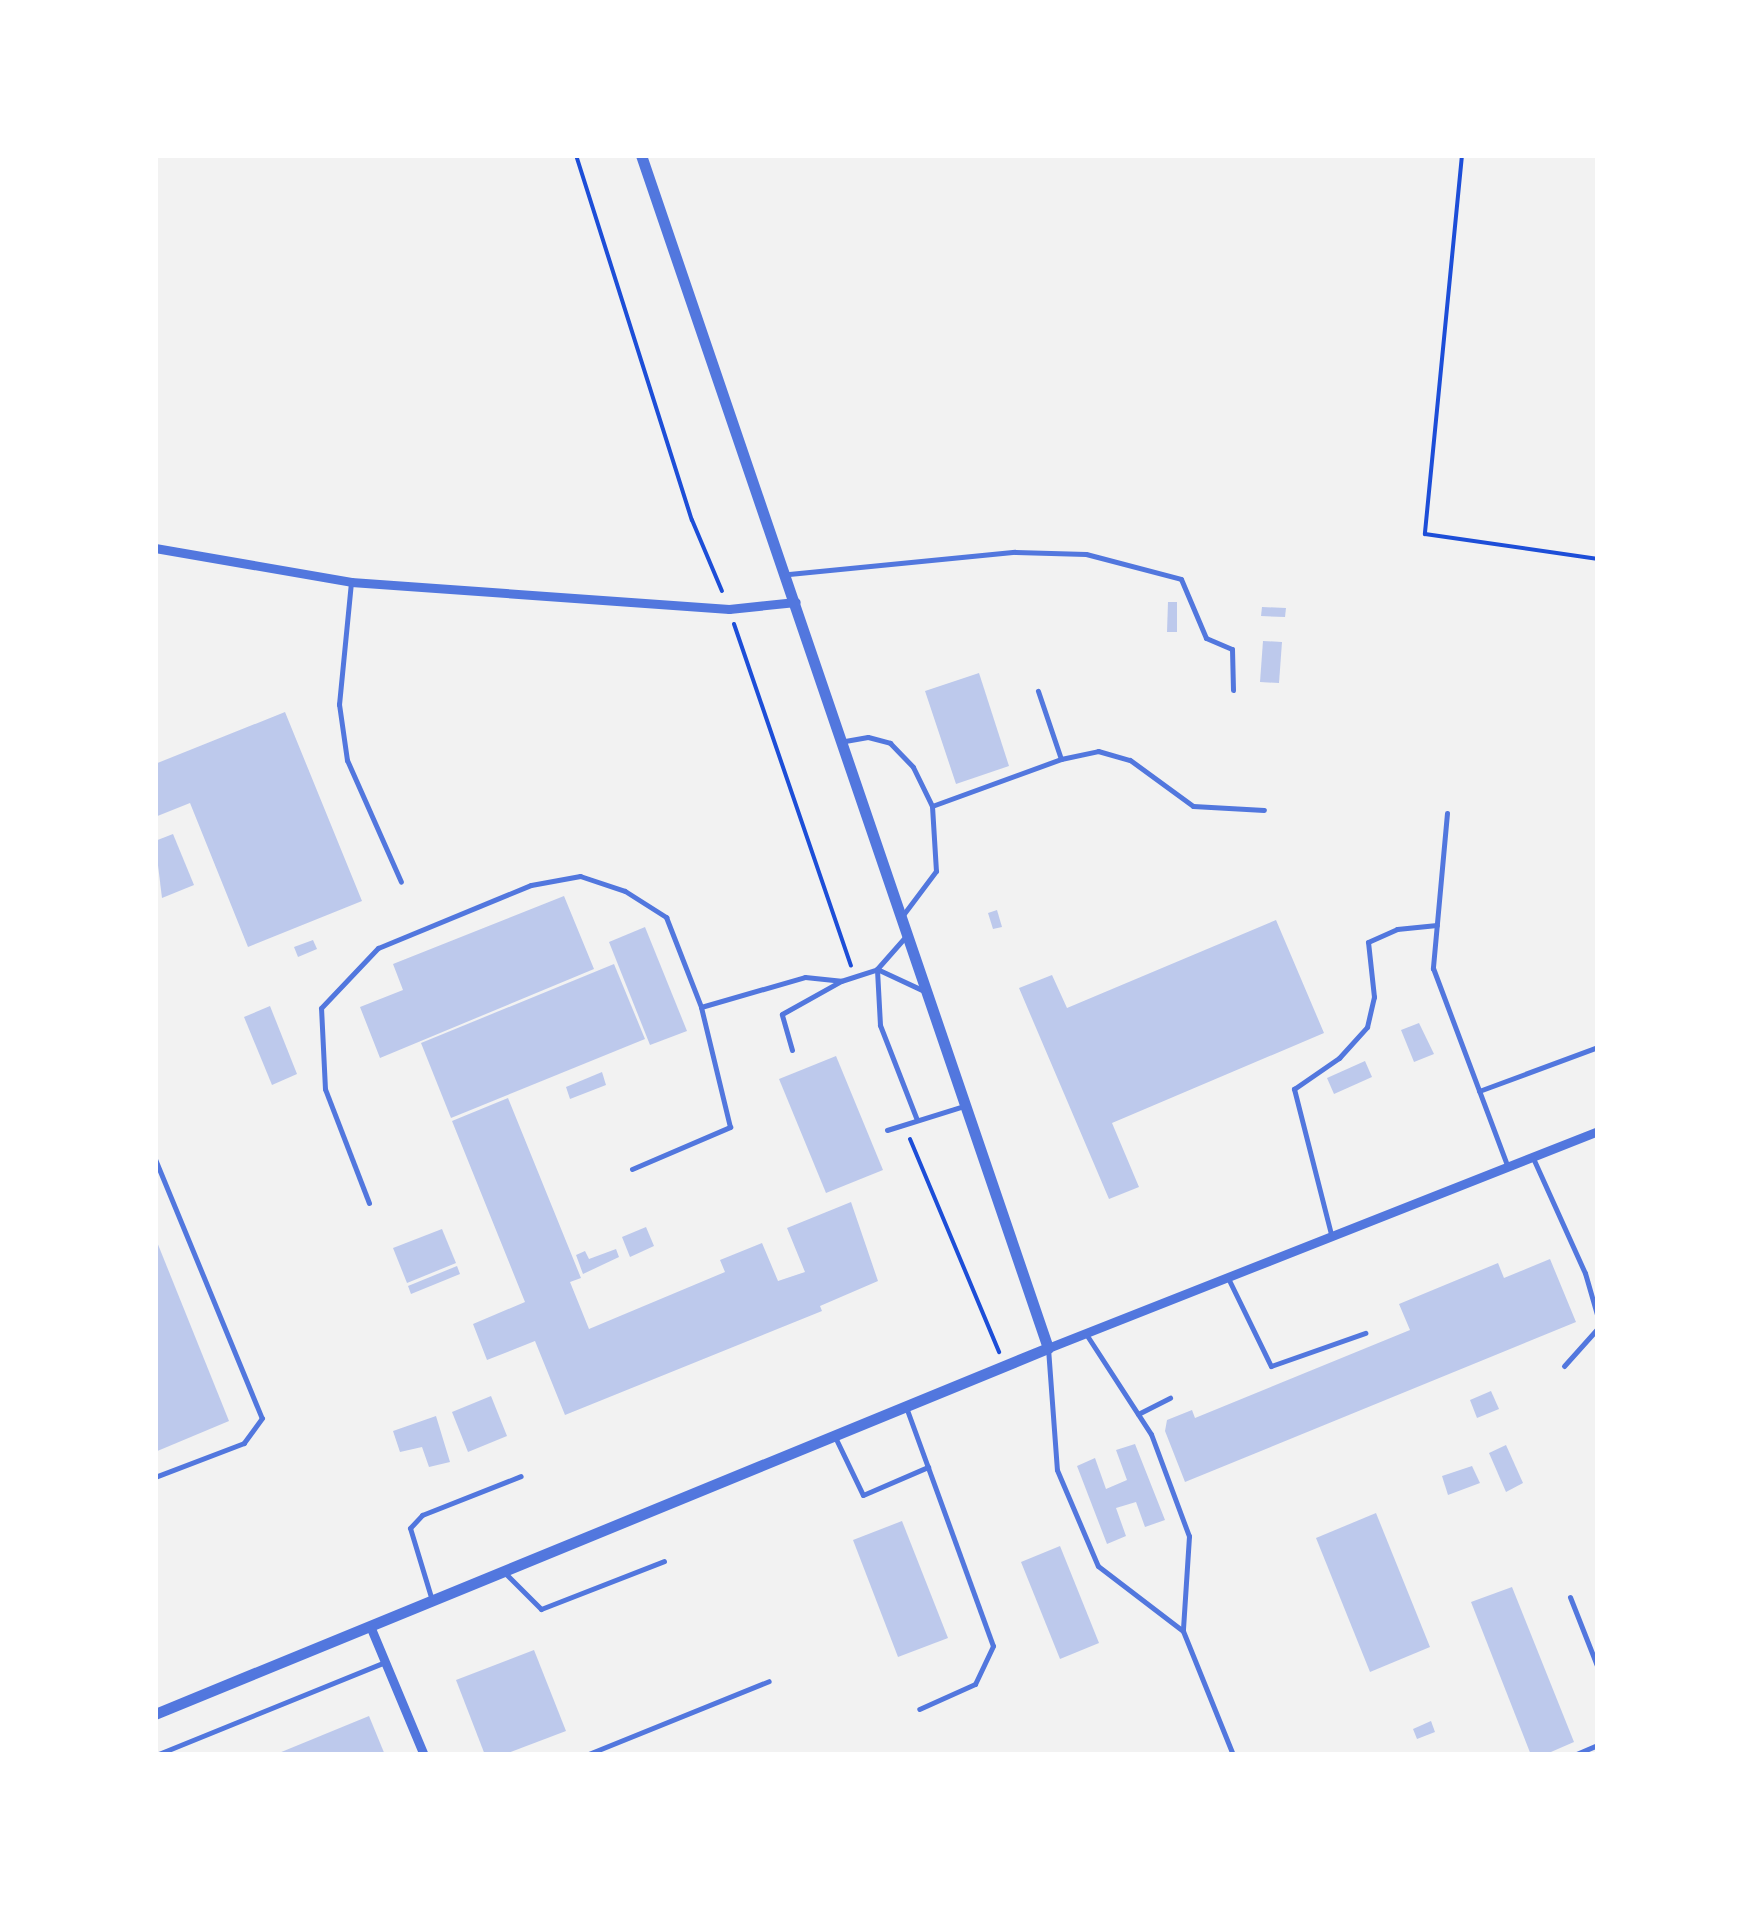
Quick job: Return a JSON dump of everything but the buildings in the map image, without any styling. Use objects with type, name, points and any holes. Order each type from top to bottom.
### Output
[{"type":"street","points":[[642,155],[799,602],[1048,1348]]},
{"type":"street","points":[[155,548],[351,582],[729,609],[799,602]]},
{"type":"street","points":[[156,1710],[1048,1348],[1598,1131]]},
{"type":"street","points":[[370,1626],[424,1755]]},
{"type":"lane","points":[[789,574],[1015,552],[1086,554],[1180,579],[1206,638],[1232,649],[1233,690]]},
{"type":"lane","points":[[351,582],[339,704],[347,760],[401,882]]},
{"type":"lane","points":[[1038,691],[1060,759]]},
{"type":"lane","points":[[845,741],[868,737],[890,743],[913,766],[932,806],[936,870],[903,915]]},
{"type":"lane","points":[[932,806],[1060,759],[1098,751],[1130,760],[1193,806],[1264,810]]},
{"type":"lane","points":[[1446,814],[1433,968],[1508,1168]]},
{"type":"lane","points":[[369,1203],[324,1090],[321,1008],[378,948],[532,885],[580,876],[624,891],[666,918],[701,1007],[730,1127],[632,1169]]},
{"type":"lane","points":[[1332,1237],[1294,1090],[1339,1058],[1368,1027],[1374,998],[1368,942],[1396,929],[1437,925]]},
{"type":"lane","points":[[792,1050],[782,1014],[841,981],[878,970],[909,932]]},
{"type":"lane","points":[[878,970],[929,993]]},
{"type":"lane","points":[[878,970],[880,1025],[917,1120]]},
{"type":"lane","points":[[701,1007],[805,977],[841,981]]},
{"type":"lane","points":[[1479,1090],[1598,1047]]},
{"type":"lane","points":[[887,1130],[967,1106]]},
{"type":"lane","points":[[1533,1158],[1585,1273],[1598,1318]]},
{"type":"lane","points":[[155,1159],[262,1418],[244,1442],[155,1477]]},
{"type":"lane","points":[[1228,1278],[1271,1366],[1366,1332]]},
{"type":"lane","points":[[1564,1366],[1598,1328]]},
{"type":"lane","points":[[1086,1334],[1138,1414],[1189,1536],[1183,1632],[1233,1755]]},
{"type":"lane","points":[[1048,1348],[1057,1470],[1098,1566],[1183,1632]]},
{"type":"lane","points":[[1138,1414],[1170,1398]]},
{"type":"lane","points":[[906,1407],[992,1646],[975,1684],[919,1709]]},
{"type":"lane","points":[[835,1436],[863,1495],[928,1467]]},
{"type":"lane","points":[[432,1600],[410,1528],[422,1515],[521,1476]]},
{"type":"lane","points":[[503,1570],[541,1609],[664,1561]]},
{"type":"lane","points":[[1570,1597],[1598,1668]]},
{"type":"lane","points":[[156,1755],[385,1662]]},
{"type":"lane","points":[[586,1755],[769,1681]]},
{"type":"lane","points":[[1574,1755],[1598,1745]]},
{"type":"path","points":[[576,155],[692,520],[729,609],[854,976]]},
{"type":"path","points":[[1462,155],[1425,534],[1598,559]]},
{"type":"path","points":[[904,1124],[1004,1367]]}]
